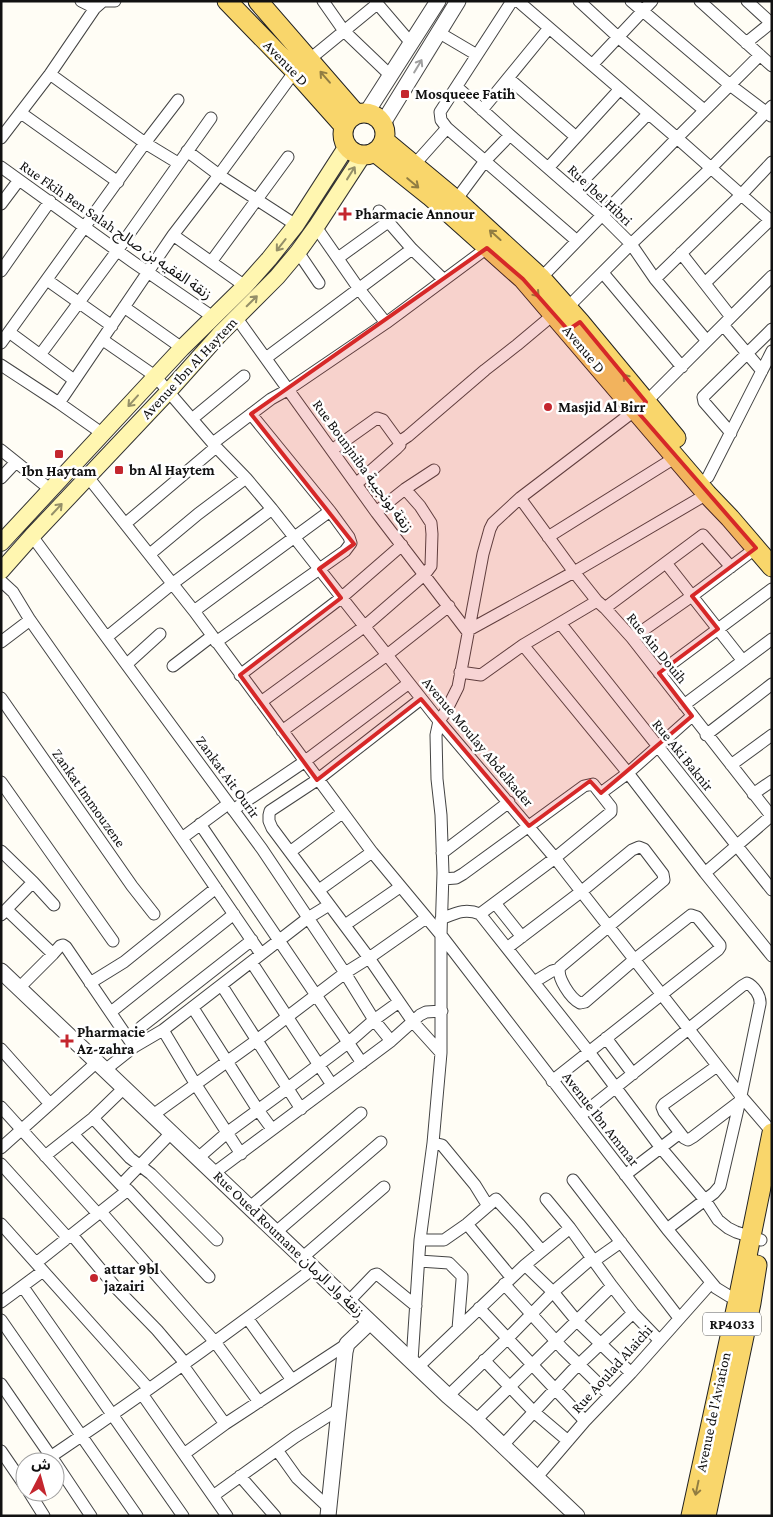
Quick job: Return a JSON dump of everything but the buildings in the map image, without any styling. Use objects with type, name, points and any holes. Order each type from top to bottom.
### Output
[{"type":"main road","name":"Avenue D","points":[[227,1],[295,72],[356,117]]},
{"type":"main road","name":"Avenue D","points":[[258,1],[310,60],[356,117]]},
{"type":"main road","points":[[373,114],[376,143],[351,151],[344,140],[343,133],[356,117],[373,114]]},
{"type":"main road","name":"Avenue D","points":[[376,143],[414,165],[456,200],[541,278],[560,311]]},
{"type":"main road","name":"Avenue D","points":[[376,143],[430,196],[560,311],[764,550],[772,567]]},
{"type":"main road","name":"Avenue Ibn Al Haytem","points":[[1,571],[298,252],[376,143]]},
{"type":"main road","name":"Avenue Ibn Al Haytem","points":[[1,543],[155,376],[269,260],[296,225],[347,146]]},
{"type":"main road","name":"Avenue D","points":[[641,406],[676,458],[708,486]]},
{"type":"main road","name":"Avenue de l'Aviation","points":[[706,1516],[756,1238],[772,1132]]},
{"type":"main road","name":"Avenue de l'Aviation","points":[[756,1238],[772,1190]]},
{"type":"main road","name":"Avenue de l'Aviation","points":[[691,1516],[744,1302]]},
{"type":"street","points":[[81,1],[100,4],[115,1]]},
{"type":"street","points":[[323,1],[344,31],[390,75]]},
{"type":"street","name":"Avenue Ibn Al Haytem","points":[[376,143],[438,32],[458,1]]},
{"type":"street","points":[[512,1],[440,112],[441,120],[447,128],[576,241]]},
{"type":"street","points":[[518,1],[771,221],[706,283]]},
{"type":"street","points":[[579,1],[618,37],[704,110]]},
{"type":"street","points":[[399,442],[485,370],[560,311],[770,112],[730,85],[631,1]]},
{"type":"street","points":[[592,65],[652,1]]},
{"type":"street","points":[[700,1],[772,65]]},
{"type":"street","points":[[310,60],[376,2],[411,43]]},
{"type":"street","points":[[356,117],[390,75],[436,2]]},
{"type":"street","points":[[746,43],[771,22],[748,2]]},
{"type":"street","points":[[1,138],[100,4]]},
{"type":"street","points":[[482,110],[549,28]]},
{"type":"street","points":[[438,32],[477,55]]},
{"type":"street","points":[[541,278],[760,55]]},
{"type":"street","points":[[59,403],[104,340],[173,235],[295,72]]},
{"type":"street","points":[[50,74],[145,143],[178,163]]},
{"type":"street","points":[[508,78],[576,137]]},
{"type":"street","name":"Rue Jbel Hibri","points":[[457,87],[602,215],[631,244],[654,279],[707,341]]},
{"type":"street","points":[[548,168],[620,89]]},
{"type":"street","points":[[1,343],[178,100]]},
{"type":"street","points":[[21,113],[118,182]]},
{"type":"street","points":[[574,190],[648,114]]},
{"type":"street","points":[[40,355],[211,118]]},
{"type":"street","points":[[414,165],[447,128]]},
{"type":"street","points":[[456,200],[485,161],[510,135]]},
{"type":"street","points":[[187,151],[219,175],[296,225]]},
{"type":"street","points":[[211,262],[288,157]]},
{"type":"street","points":[[654,279],[771,165]]},
{"type":"street","name":"Rue Fkih Ben Salah زنقة الفقيه بن صالح","points":[[1,167],[213,317]]},
{"type":"street","points":[[1,204],[19,180]]},
{"type":"street","points":[[1,271],[50,201]]},
{"type":"street","points":[[379,211],[412,249],[444,280]]},
{"type":"street","points":[[338,258],[388,222]]},
{"type":"street","points":[[316,226],[359,289],[386,323]]},
{"type":"street","points":[[173,235],[245,286]]},
{"type":"street","points":[[1,248],[12,255]]},
{"type":"street","points":[[126,524],[251,414],[386,323],[487,248]]},
{"type":"street","points":[[266,358],[412,249]]},
{"type":"street","points":[[298,252],[319,283]]},
{"type":"street","points":[[681,253],[706,283],[747,353],[762,371]]},
{"type":"street","points":[[603,272],[682,367]]},
{"type":"street","points":[[415,1364],[420,1240],[441,1053],[440,935],[443,878],[436,748],[439,720],[446,712],[458,687],[483,554],[490,529],[493,523],[520,498],[641,406],[772,276]]},
{"type":"street","points":[[46,280],[112,326]]},
{"type":"street","points":[[124,307],[182,348]]},
{"type":"street","name":"Rue Bounjniba زنقة بونجيبة","points":[[236,317],[376,512],[468,632]]},
{"type":"street","points":[[731,432],[704,402],[703,398],[772,329]]},
{"type":"street","points":[[9,332],[74,380]]},
{"type":"street","name":"Avenue Moulay Abdelkader","points":[[104,340],[155,376],[246,478],[421,699],[555,858],[662,994],[740,1099],[772,1132]]},
{"type":"street","points":[[468,632],[574,572],[708,486],[731,432],[772,350]]},
{"type":"street","points":[[1,365],[103,434]]},
{"type":"street","points":[[192,419],[244,376]]},
{"type":"street","points":[[174,666],[319,569],[345,551],[351,544],[349,537],[330,511],[251,414]]},
{"type":"street","points":[[332,450],[376,418],[383,420],[399,442],[398,448],[356,484]]},
{"type":"street","points":[[1,450],[51,490]]},
{"type":"street","points":[[548,537],[676,458]]},
{"type":"street","points":[[1,478],[16,462]]},
{"type":"street","points":[[376,512],[405,489],[434,470]]},
{"type":"street","name":"Avenue Ibn Ammar","points":[[88,477],[194,611],[372,852],[440,935],[667,1229],[710,1283],[722,1293],[744,1302]]},
{"type":"street","points":[[150,554],[198,514],[246,478]]},
{"type":"street","points":[[261,702],[364,626],[425,574],[431,566],[431,523],[420,506],[405,489]]},
{"type":"street","name":"Rue Ain Douih","points":[[520,498],[574,572],[632,638],[771,816]]},
{"type":"street","points":[[107,637],[172,584],[272,509]]},
{"type":"street","points":[[194,611],[330,511]]},
{"type":"street","points":[[460,672],[481,675],[560,623],[601,604],[666,563],[703,535],[731,566]]},
{"type":"street","name":"Zankat Ait Ourir","points":[[32,536],[262,849],[374,1020],[391,1041]]},
{"type":"street","points":[[240,675],[341,598],[402,545]]},
{"type":"street","points":[[632,638],[731,566],[764,550]]},
{"type":"street","points":[[666,563],[743,661]]},
{"type":"street","points":[[1,580],[13,592],[30,620],[261,954]]},
{"type":"street","points":[[659,673],[772,589]]},
{"type":"street","points":[[282,731],[387,655],[449,606]]},
{"type":"street","points":[[1,642],[30,620]]},
{"type":"street","name":"Rue Aki Baknir","points":[[560,623],[772,890]]},
{"type":"street","points":[[127,664],[160,634]]},
{"type":"street","points":[[684,705],[772,639]]},
{"type":"street","points":[[524,645],[628,773],[772,956]]},
{"type":"street","points":[[182,838],[200,824],[304,762],[409,683]]},
{"type":"street","points":[[706,735],[772,684]]},
{"type":"street","name":"Zankat Immouzene","points":[[1,698],[154,914]]},
{"type":"street","points":[[421,699],[317,780],[270,813],[270,821],[272,828],[369,958],[413,1022],[441,1053]]},
{"type":"street","points":[[601,793],[628,773],[692,716]]},
{"type":"street","points":[[731,765],[772,735]]},
{"type":"street","points":[[753,794],[772,781]]},
{"type":"street","points":[[1,782],[113,941]]},
{"type":"street","points":[[443,878],[456,878],[463,874],[588,784],[592,784],[612,808],[609,814],[555,858],[480,914]]},
{"type":"street","points":[[442,854],[509,802]]},
{"type":"street","points":[[290,852],[342,813]]},
{"type":"street","points":[[705,873],[771,816]]},
{"type":"street","points":[[200,824],[362,1063]]},
{"type":"street","points":[[507,948],[582,892],[632,850],[638,847],[644,848],[663,874],[663,882],[608,926],[559,969],[552,970],[534,982]]},
{"type":"street","points":[[319,890],[372,852]]},
{"type":"street","points":[[5,853],[54,905]]},
{"type":"street","points":[[34,882],[4,912],[53,954]]},
{"type":"street","points":[[345,925],[400,887]]},
{"type":"street","points":[[90,984],[124,962],[216,888]]},
{"type":"street","points":[[495,903],[522,937]]},
{"type":"street","points":[[1,1148],[50,1104],[101,1066],[163,1030],[308,918],[329,905]]},
{"type":"street","points":[[441,919],[461,912],[472,911],[480,914],[718,1220],[736,1232],[756,1238]]},
{"type":"street","points":[[111,1012],[234,914]]},
{"type":"street","points":[[552,1081],[720,947],[719,943],[697,917],[693,915],[688,917],[580,1003],[575,1001],[562,981],[559,969]]},
{"type":"street","points":[[153,1115],[257,1040],[345,973],[426,918]]},
{"type":"street","points":[[141,1027],[252,940]]},
{"type":"street","points":[[19,988],[60,945],[64,946],[134,1047]]},
{"type":"street","points":[[252,963],[332,1085]]},
{"type":"street","name":"Rue Oued Roumane زنقة واد الرمان","points":[[3,976],[19,988],[577,1516]]},
{"type":"street","points":[[580,1116],[745,984],[751,985],[760,997],[760,1004],[720,1186],[714,1193],[667,1229]]},
{"type":"street","points":[[222,986],[302,1109]]},
{"type":"street","points":[[198,1158],[228,1132],[319,1065],[399,1002]]},
{"type":"street","points":[[193,1008],[272,1129]]},
{"type":"street","points":[[214,1173],[391,1041],[420,1015],[426,1012],[442,1011]]},
{"type":"street","points":[[163,1030],[241,1154]]},
{"type":"street","points":[[606,1038],[633,1074]]},
{"type":"street","points":[[1,1049],[50,1104]]},
{"type":"street","points":[[717,1066],[666,1103],[662,1110],[686,1139],[690,1139],[740,1099]]},
{"type":"street","points":[[45,1156],[93,1118],[124,1088]]},
{"type":"street","points":[[1,1107],[100,1213],[215,1342],[260,1402]]},
{"type":"street","points":[[250,1207],[361,1113]]},
{"type":"street","points":[[93,1118],[130,1158],[151,1174],[217,1240]]},
{"type":"street","points":[[626,1175],[680,1132]]},
{"type":"street","points":[[1,1302],[23,1287],[70,1236],[100,1213],[171,1133]]},
{"type":"street","points":[[73,1134],[209,1277]]},
{"type":"street","points":[[276,1232],[381,1142]]},
{"type":"street","points":[[432,1144],[442,1145],[488,1206]]},
{"type":"street","points":[[1,1164],[161,1335],[226,1424]]},
{"type":"street","points":[[573,1180],[679,1318]]},
{"type":"street","points":[[303,1258],[384,1188]]},
{"type":"street","points":[[420,1240],[444,1240],[468,1224],[496,1199],[542,1251]]},
{"type":"street","points":[[546,1199],[633,1313],[659,1340]]},
{"type":"street","points":[[1,1224],[146,1391],[184,1454],[213,1496],[221,1514]]},
{"type":"street","points":[[468,1224],[532,1315],[610,1394]]},
{"type":"street","points":[[415,1364],[458,1329],[525,1265],[570,1228]]},
{"type":"street","points":[[448,1396],[532,1315],[553,1292],[593,1259],[621,1242]]},
{"type":"street","points":[[419,1260],[449,1263],[462,1276],[458,1329]]},
{"type":"street","points":[[525,1265],[553,1292],[576,1320],[631,1373]]},
{"type":"street","points":[[62,1452],[183,1363],[248,1319],[314,1268]]},
{"type":"street","points":[[349,1301],[377,1274],[416,1306]]},
{"type":"street","name":"Rue Aoulad Alaichi","points":[[537,1477],[710,1283]]},
{"type":"street","points":[[476,1420],[612,1286]]},
{"type":"street","points":[[23,1287],[183,1516]]},
{"type":"street","points":[[479,1308],[585,1421]]},
{"type":"street","points":[[503,1445],[580,1364],[633,1313]]},
{"type":"street","points":[[248,1319],[292,1380]]},
{"type":"street","points":[[1,1320],[137,1516]]},
{"type":"street","points":[[184,1454],[347,1344],[370,1322]]},
{"type":"street","points":[[328,1514],[343,1363],[347,1344]]},
{"type":"street","points":[[484,1360],[535,1413],[568,1441]]},
{"type":"street","points":[[1,1384],[45,1452]]},
{"type":"street","points":[[213,1496],[339,1409]]},
{"type":"street","points":[[277,1450],[297,1478],[328,1514]]},
{"type":"street","points":[[1,1451],[15,1469]]},
{"type":"street","points":[[240,1476],[275,1516]]},
{"type":"street","points":[[65,1480],[91,1516]]},
{"type":"street","points":[[35,1502],[44,1516]]},
{"type":"highlighted area","points":[[487,248],[523,279],[568,330],[580,322],[646,402],[636,410],[756,548],[692,596],[718,629],[659,673],[692,716],[601,793],[590,781],[529,826],[421,699],[317,780],[240,675],[341,598],[319,569],[354,544],[251,414]]},
{"type":"place","name":"Mosqueee Fatih","points":[[405,94]]},
{"type":"place","name":"Pharmacie Annour","points":[[345,214]]},
{"type":"place","name":"Masjid Al Birr","points":[[548,407]]},
{"type":"place","name":"Ibn Haytam","points":[[59,454]]},
{"type":"place","name":"bn Al Haytem","points":[[119,470]]},
{"type":"place","name":"Pharmacie Az-zahra","points":[[67,1041]]},
{"type":"place","name":"attar 9bl jazairi","points":[[94,1278]]}]
